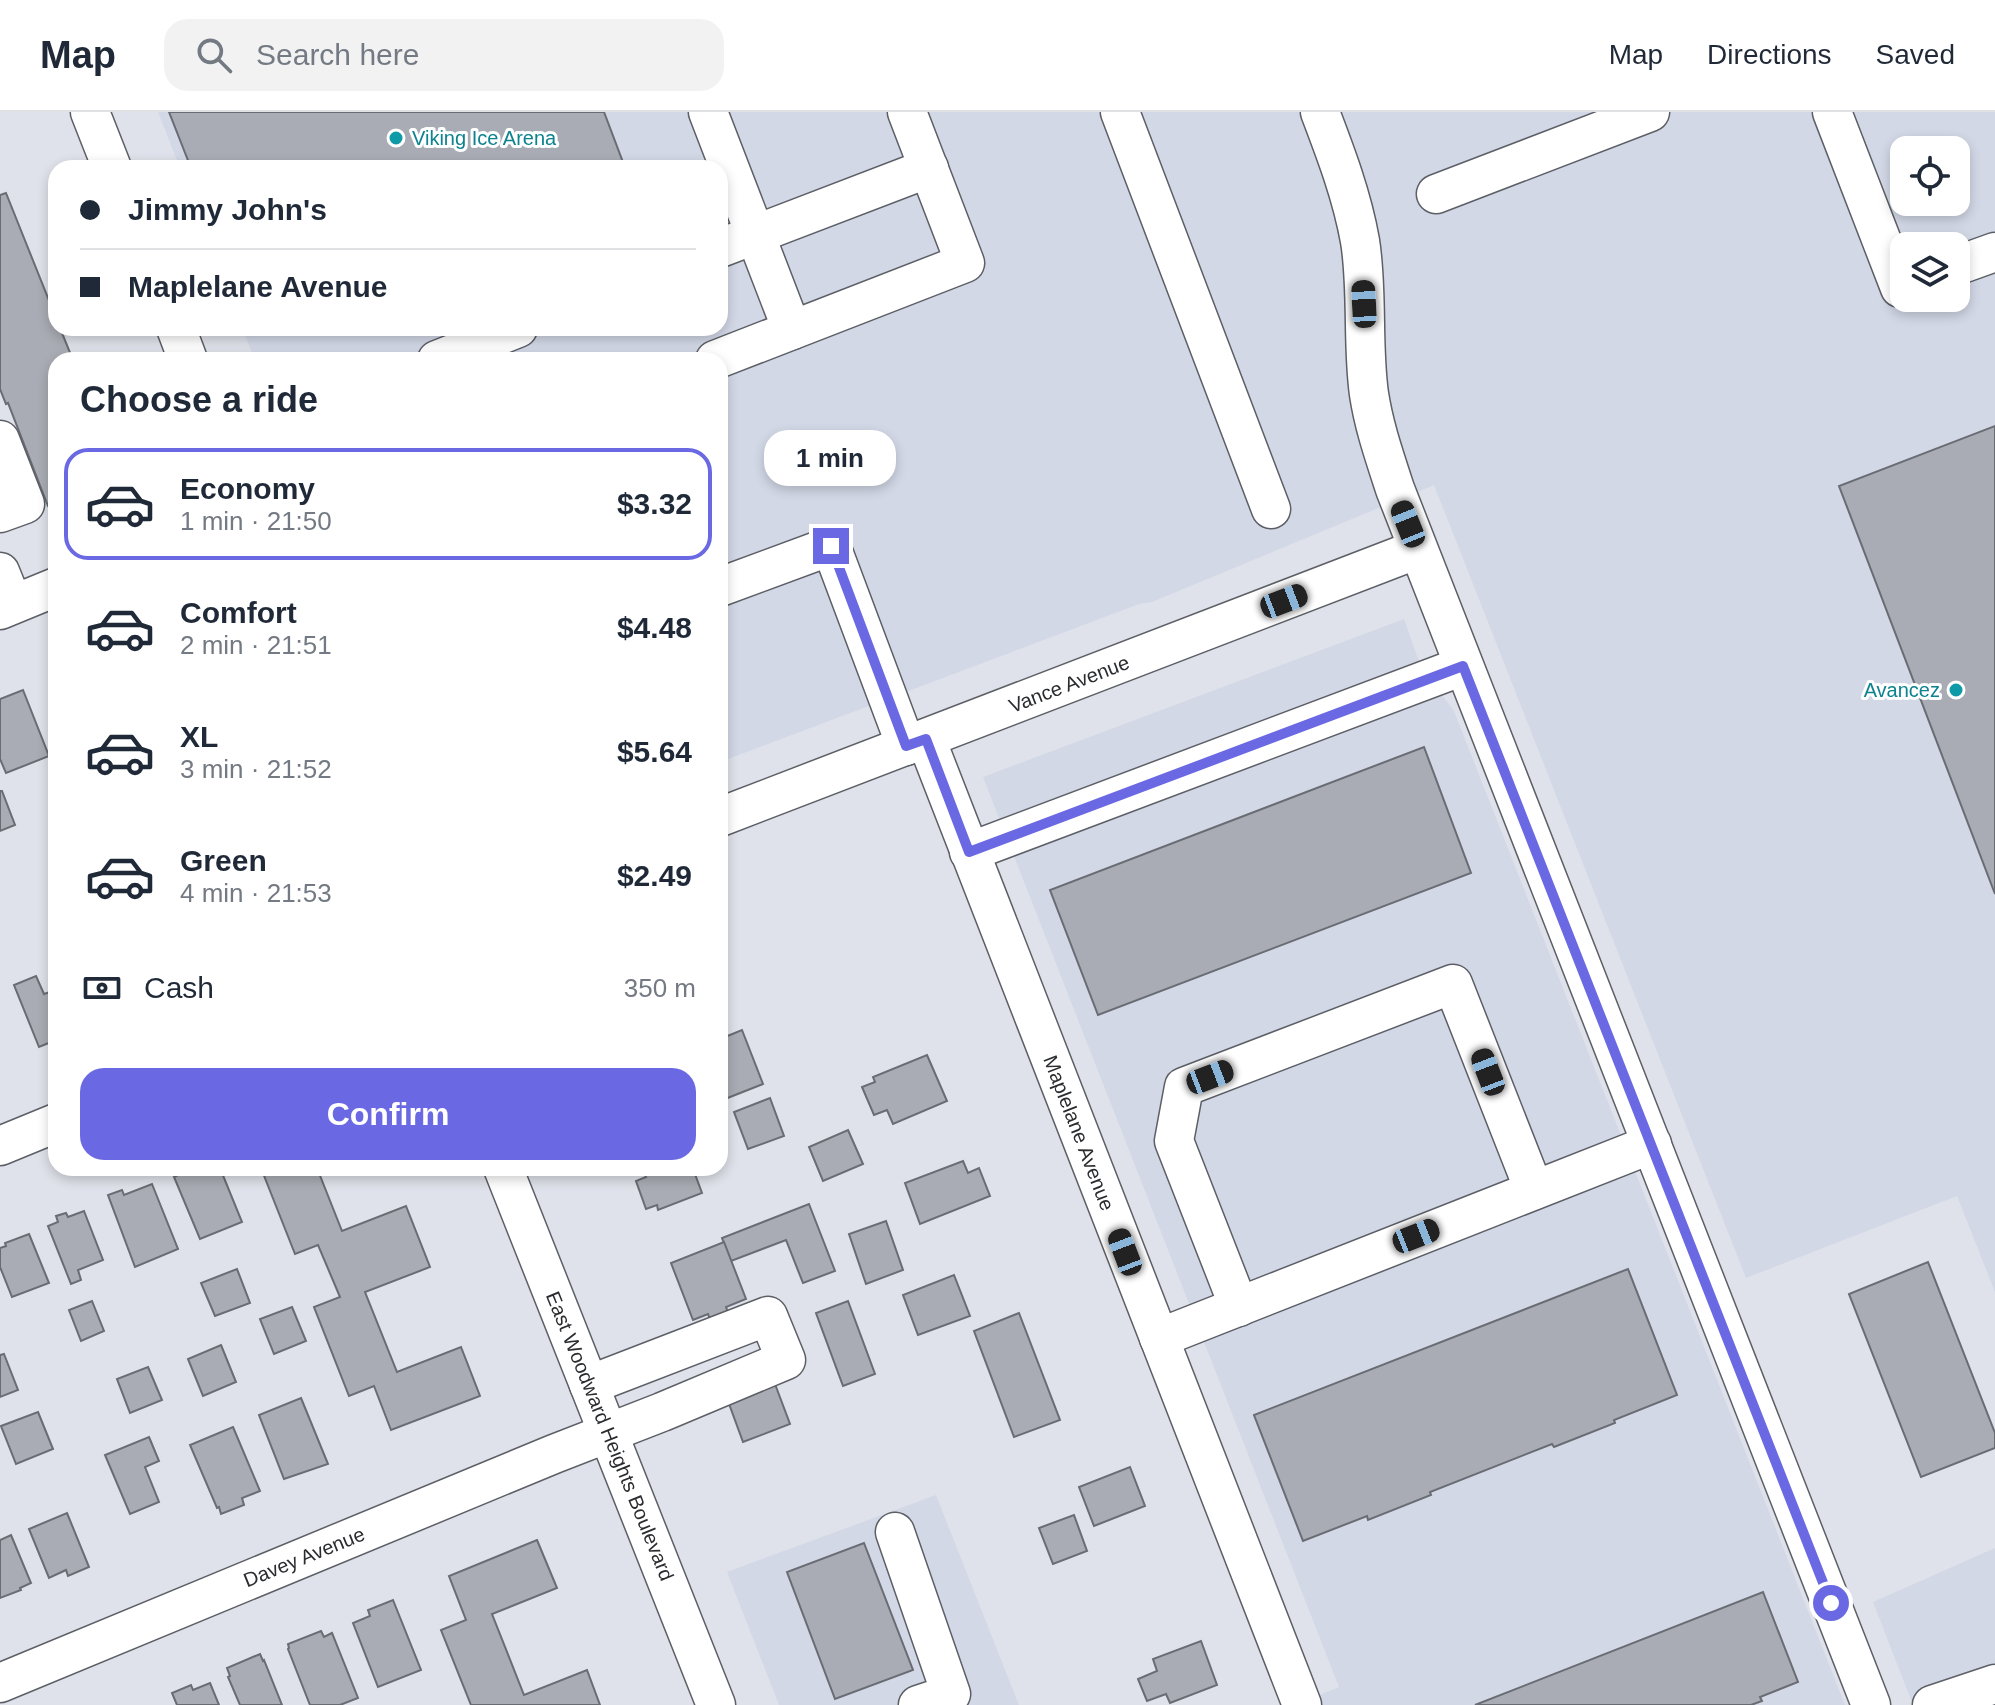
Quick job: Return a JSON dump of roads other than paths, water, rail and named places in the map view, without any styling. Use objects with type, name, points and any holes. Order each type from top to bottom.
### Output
[{"type":"street","points":[[90,112],[109,160]]},
{"type":"street","points":[[708,112],[726,160]]},
{"type":"street","points":[[728,355],[965,263],[907,112]]},
{"type":"street","points":[[1120,112],[1271,509]]},
{"type":"street","points":[[1320,112],[1349,191],[1361,245],[1369,392],[1374,423],[1395,489],[1871,1705]]},
{"type":"street","points":[[1436,194],[1650,112]]},
{"type":"street","points":[[1832,112],[1890,262]]},
{"type":"street","points":[[728,164],[792,330]]},
{"type":"street","points":[[728,245],[929,168]]},
{"type":"street","points":[[1970,261],[1995,252]]},
{"type":"street","points":[[457,352],[498,336]]},
{"type":"street","points":[[0,440],[25,504],[0,513]]},
{"type":"street","name":"Maplelane Avenue","points":[[728,584],[831,546],[916,742],[969,852],[1302,1705]]},
{"type":"street","name":"Vance Avenue","points":[[728,814],[1418,549]]},
{"type":"street","points":[[4,595],[48,588]]},
{"type":"street","points":[[969,852],[1463,666]]},
{"type":"street","points":[[1239,1307],[1174,1141],[1184,1087],[1453,984],[1534,1190]]},
{"type":"street","points":[[0,1146],[48,1126]]},
{"type":"street","points":[[1159,1338],[1652,1144]]},
{"type":"street","name":"East Woodward Heights Boulevard","points":[[506,1176],[716,1705]]},
{"type":"street","name":"Davey Avenue","points":[[0,1683],[786,1360],[768,1316],[589,1385]]},
{"type":"street","points":[[895,1532],[951,1694],[918,1705]]},
{"type":"street","points":[[1932,1705],[1995,1684]]},
{"type":"place","name":"Viking Ice Arena","points":[[396,138]]},
{"type":"place","name":"Avancez","points":[[1956,690]]}]
